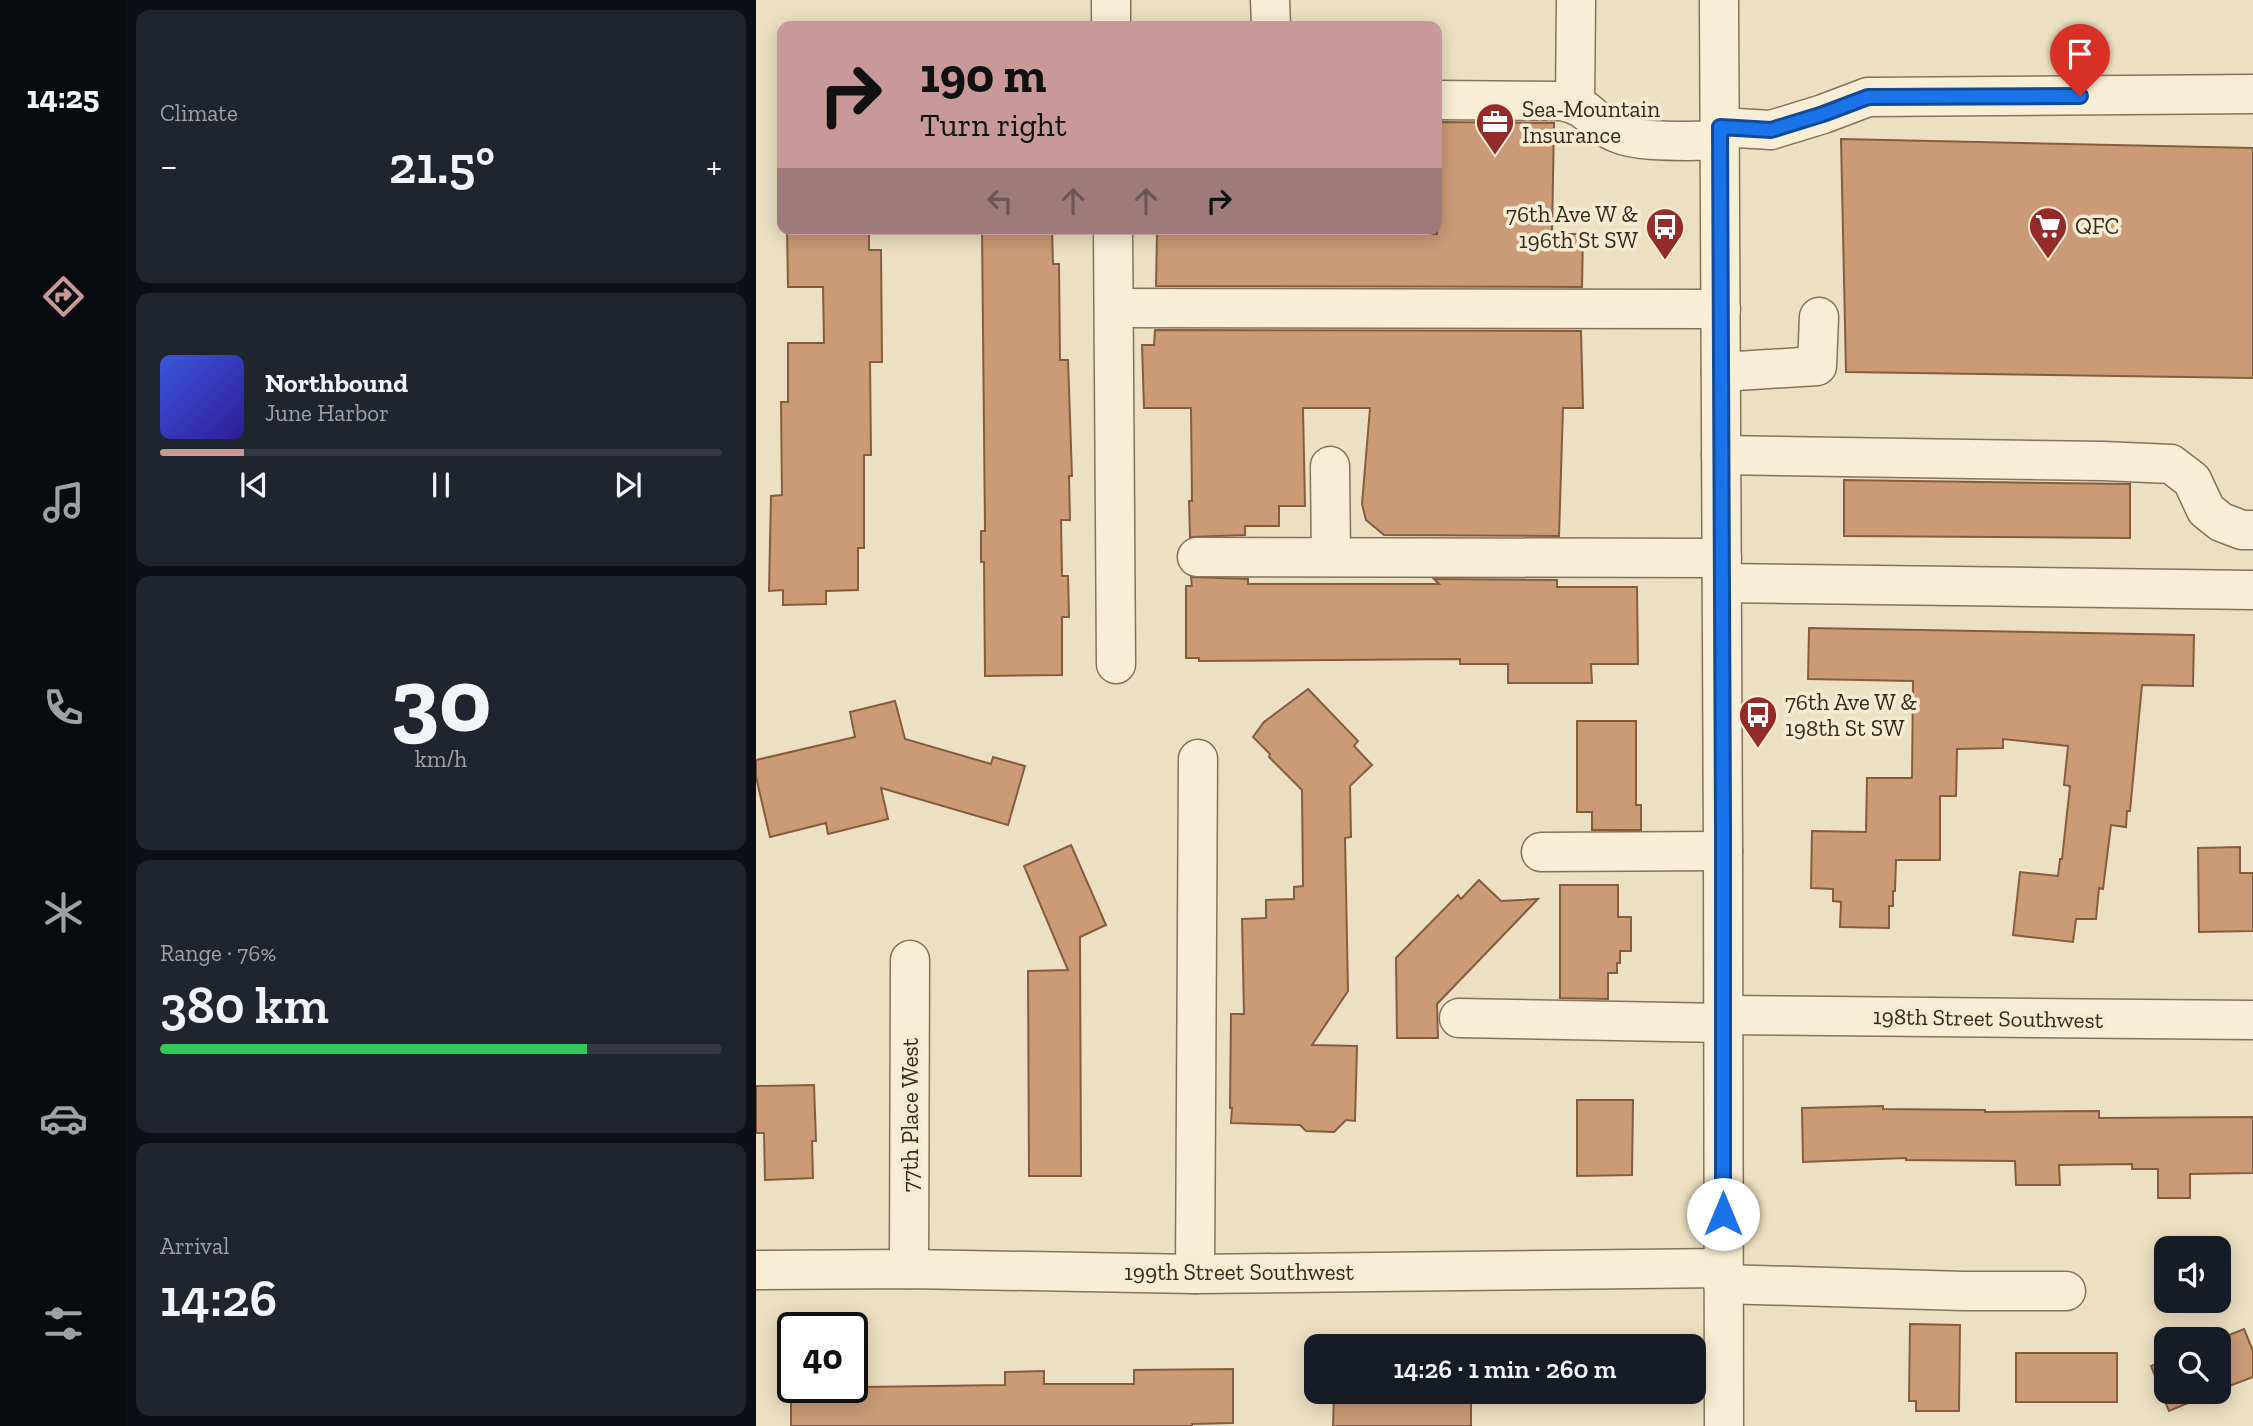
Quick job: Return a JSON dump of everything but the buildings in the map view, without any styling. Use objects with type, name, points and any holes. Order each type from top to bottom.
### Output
[{"type":"street","points":[[1111,0],[1111,21]]},
{"type":"street","points":[[1270,0],[1270,21]]},
{"type":"street","points":[[1575,104],[1576,0]]},
{"type":"street","points":[[1719,0],[1724,1426]]},
{"type":"street","points":[[1442,100],[1562,101],[1588,111],[1602,126],[1620,135],[1639,139],[1771,130],[1868,97],[2253,94]]},
{"type":"street","points":[[1113,235],[1116,664]]},
{"type":"street","points":[[1114,308],[1721,309]]},
{"type":"street","points":[[1721,372],[1817,366],[1819,317]]},
{"type":"street","points":[[1721,455],[2171,464],[2192,480],[2206,510],[2221,522],[2242,530],[2253,530]]},
{"type":"street","points":[[1330,466],[1331,557]]},
{"type":"street","points":[[1197,557],[1331,557],[2253,590]]},
{"type":"street","points":[[1195,1274],[1198,759]]},
{"type":"street","points":[[1541,852],[1723,851]]},
{"type":"street","name":"77th Place West","points":[[909,1269],[910,960]]},
{"type":"street","name":"198th Street Southwest","points":[[1459,1018],[2253,1020]]},
{"type":"street","name":"199th Street Southwest","points":[[756,1270],[1723,1276],[1964,1291],[2066,1291]]},
{"type":"place","name":"Sea-Mountain Insurance","points":[[1495,156]]},
{"type":"place","name":"QFC","points":[[2048,260]]},
{"type":"place","name":"76th Ave W & 196th St SW","points":[[1665,261]]},
{"type":"place","name":"76th Ave W & 198th St SW","points":[[1758,749]]},
{"type":"route","points":[[1723,1214],[1720,127],[1771,130],[1868,97],[2080,96]]}]
